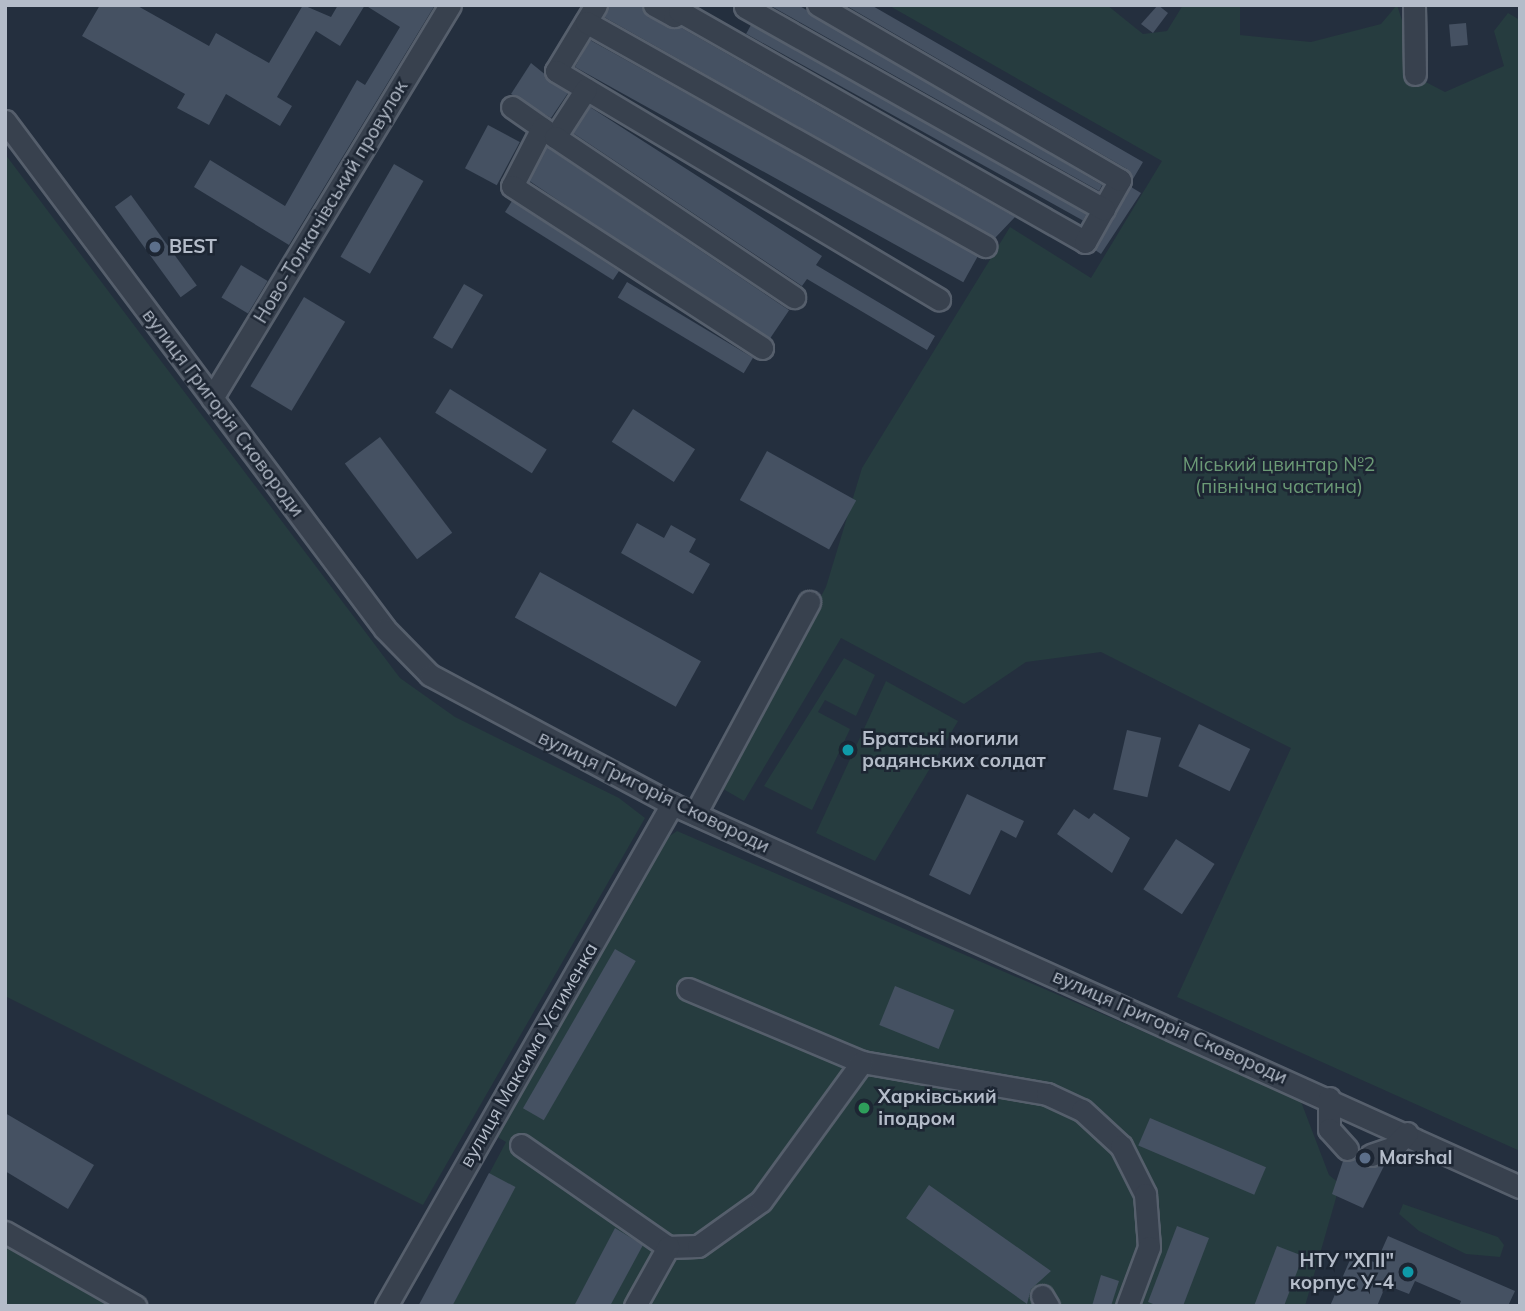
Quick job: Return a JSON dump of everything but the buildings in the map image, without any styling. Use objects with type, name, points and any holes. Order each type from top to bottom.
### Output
[{"type":"street","name":"Ново-Толкачівський провулок","points":[[212,398],[450,5]]},
{"type":"street","points":[[654,5],[674,16],[680,11],[1085,242],[1120,180],[818,5]]},
{"type":"street","points":[[1414,5],[1415,74]]},
{"type":"street","points":[[728,38],[746,6],[1104,209]]},
{"type":"street","points":[[939,299],[556,71],[591,14],[985,246]]},
{"type":"street","points":[[586,89],[549,133],[512,186],[762,348]]},
{"type":"street","points":[[512,107],[794,297]]},
{"type":"street","name":"вулиця Григорія Сковороди","points":[[5,121],[385,629],[430,674],[672,804],[1407,1133],[1520,1187]]},
{"type":"street","points":[[695,814],[809,602]]},
{"type":"street","name":"вулиця Максима Устименка","points":[[386,1306],[672,804]]},
{"type":"street","points":[[688,989],[862,1062],[1047,1094],[1103,1126],[1135,1169],[1149,1221],[1149,1247],[1127,1306]]},
{"type":"street","points":[[521,1146],[668,1247],[698,1246],[742,1220],[862,1062]]},
{"type":"street","points":[[1329,1098],[1329,1129],[1347,1149]]},
{"type":"street","points":[[1371,1155],[1389,1150],[1407,1133]]},
{"type":"street","points":[[5,1232],[135,1306]]},
{"type":"street","points":[[635,1306],[668,1247]]},
{"type":"green space","name":"Міський цвинтар №2 (північна частина)","points":[[888,5],[1107,5],[1143,34],[1167,31],[1183,5],[1240,5],[1240,35],[1311,42],[1381,24],[1397,5],[1422,80],[1445,92],[1504,66],[1494,31],[1508,13],[1520,20],[1520,1151],[1177,997],[1291,748],[1101,652],[1026,662],[964,704],[841,638],[744,801],[718,786],[826,587],[862,468],[1010,227],[1091,278],[1162,161]]},
{"type":"green space","points":[[5,154],[400,678],[455,717],[619,798],[645,818],[423,1205],[5,996]]},
{"type":"green space","points":[[844,658],[875,675],[856,716],[825,700],[818,712],[850,729],[812,810],[764,786]]},
{"type":"green space","points":[[886,681],[958,721],[875,861],[816,833]]},
{"type":"green space","name":"Харківський іподром","points":[[677,831],[1300,1099],[1329,1175],[1340,1184],[1305,1306],[419,1306],[506,1142],[494,1135],[664,840]]},
{"type":"green space","points":[[1403,1204],[1498,1237],[1504,1245],[1500,1257],[1466,1254],[1419,1231],[1399,1214]]},
{"type":"green space","points":[[5,1238],[125,1306],[5,1306]]},
{"type":"place","name":"BEST","points":[[155,247]]},
{"type":"place","name":"Братські могили радянських солдат","points":[[848,750]]},
{"type":"place","name":"Харківський іподром","points":[[864,1108]]},
{"type":"place","name":"Marshal","points":[[1365,1158]]},
{"type":"place","name":"НТУ \"ХПІ\" корпус У-4","points":[[1408,1272]]}]
